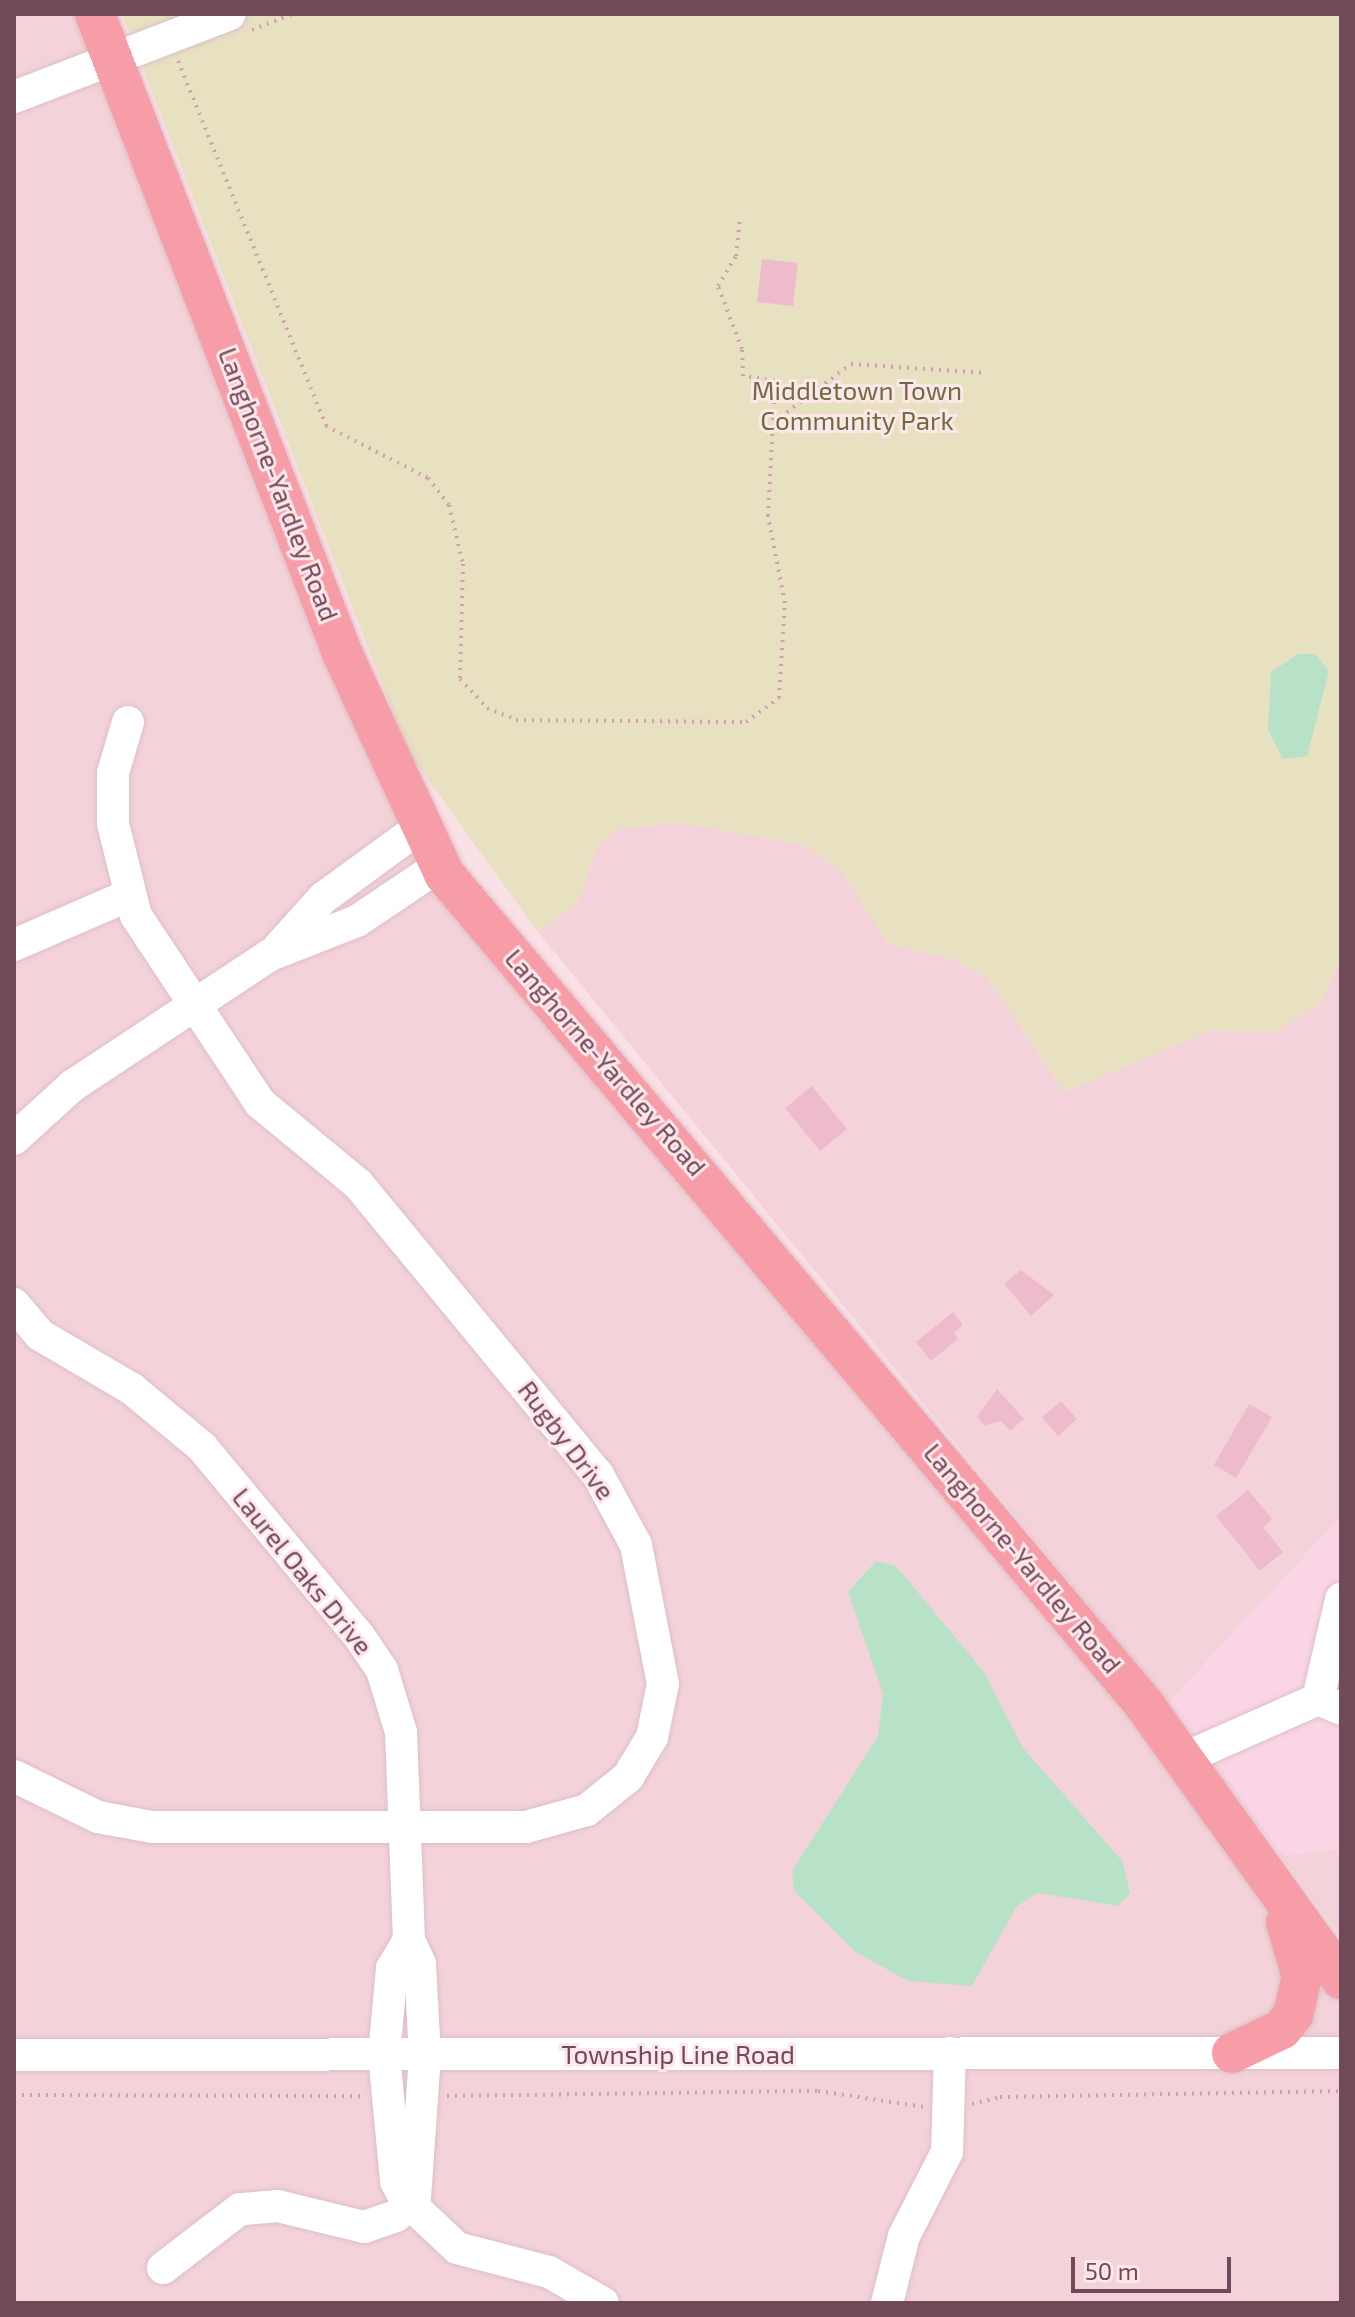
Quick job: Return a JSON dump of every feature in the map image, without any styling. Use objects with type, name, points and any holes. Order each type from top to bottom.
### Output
[{"type":"main road","name":"Langhorne-Yardley Road","points":[[95,14],[343,655],[419,828],[439,866],[1185,1758],[1341,1979]]},
{"type":"main road","points":[[1232,2053],[1282,2029],[1298,1998],[1300,1957],[1269,1877]]},
{"type":"street","points":[[14,97],[113,56],[170,39],[230,14]]},
{"type":"street","points":[[14,945],[127,896],[112,802],[128,722]]},
{"type":"street","points":[[270,955],[323,898],[419,828]]},
{"type":"street","points":[[14,1139],[40,1109],[270,955],[357,921],[439,866]]},
{"type":"street","name":"Rugby Drive","points":[[14,1776],[98,1817],[152,1827],[405,1830],[562,1821],[628,1777],[652,1737],[663,1684],[647,1582],[621,1512],[589,1463],[358,1184],[260,1103],[193,1006],[127,896]]},
{"type":"street","name":"Laurel Oaks Drive","points":[[14,1304],[40,1335],[132,1389],[202,1447],[359,1636],[382,1670],[401,1732],[409,1940],[420,1964],[425,2055],[410,2206]]},
{"type":"street","points":[[1185,1758],[1330,1704],[1341,1599]]},
{"type":"street","name":"Laurel Oaks Drive","points":[[409,1940],[392,1968],[384,2054],[396,2181],[410,2206]]},
{"type":"street","points":[[887,2303],[904,2236],[942,2171],[950,2110],[950,2053]]},
{"type":"street","name":"Township Line Road","points":[[14,2055],[1341,2053]]},
{"type":"street","points":[[163,2268],[240,2209],[278,2206],[364,2227],[410,2206],[457,2248],[549,2272],[603,2303]]},
{"type":"path","points":[[170,39],[326,426],[428,478],[449,505],[463,564],[460,679],[487,708],[532,723],[746,722],[779,698],[786,630],[768,516],[775,381],[743,376],[742,349],[721,309],[718,286],[736,256],[740,218]]},
{"type":"path","points":[[774,422],[851,364],[987,373]]},
{"type":"path","points":[[423,2097],[818,2091],[950,2110],[1000,2097],[1341,2091]]},
{"type":"path","points":[[14,2095],[388,2096]]},
{"type":"shaded area","points":[[14,14],[95,14],[410,814],[1341,1979],[1341,2303],[14,2303]]},
{"type":"shaded area","points":[[1298,654],[1315,654],[1329,671],[1307,756],[1283,759],[1268,730],[1271,672]]},
{"type":"shaded area","points":[[680,823],[803,845],[843,872],[888,944],[949,958],[987,977],[1064,1092],[1215,1029],[1273,1033],[1320,1004],[1341,957],[1341,1937],[1168,1703],[538,932],[577,904],[597,846],[618,829]]},
{"type":"shaded area","points":[[1341,1516],[1341,1849],[1283,1856],[1168,1703]]},
{"type":"shaded area","points":[[876,1561],[896,1566],[984,1672],[1023,1748],[1123,1862],[1130,1893],[1118,1906],[1038,1893],[1017,1906],[972,1986],[908,1981],[854,1951],[794,1891],[792,1871],[878,1736],[883,1694],[848,1592]]},
{"type":"green space","name":"Middletown Town Community Park","points":[[122,14],[1341,14],[1341,957],[1320,1004],[1273,1033],[1214,1030],[1064,1092],[987,977],[949,958],[888,944],[843,872],[803,845],[680,823],[618,829],[597,846],[577,904],[538,932],[409,753]]},
{"type":"building","points":[[762,259],[798,263],[793,306],[757,302]]},
{"type":"building","points":[[812,1086],[847,1129],[820,1151],[785,1108]]},
{"type":"building","points":[[1021,1270],[1054,1295],[1031,1316],[1004,1284]]},
{"type":"building","points":[[953,1312],[963,1325],[954,1333],[958,1339],[931,1361],[916,1342]]},
{"type":"building","points":[[997,1389],[1024,1419],[1010,1431],[1001,1421],[984,1426],[977,1417]]},
{"type":"building","points":[[1061,1401],[1077,1419],[1058,1436],[1042,1417]]},
{"type":"building","points":[[1249,1404],[1272,1417],[1236,1478],[1214,1465]]},
{"type":"building","points":[[1248,1490],[1272,1519],[1263,1527],[1283,1552],[1260,1571],[1216,1516]]}]
